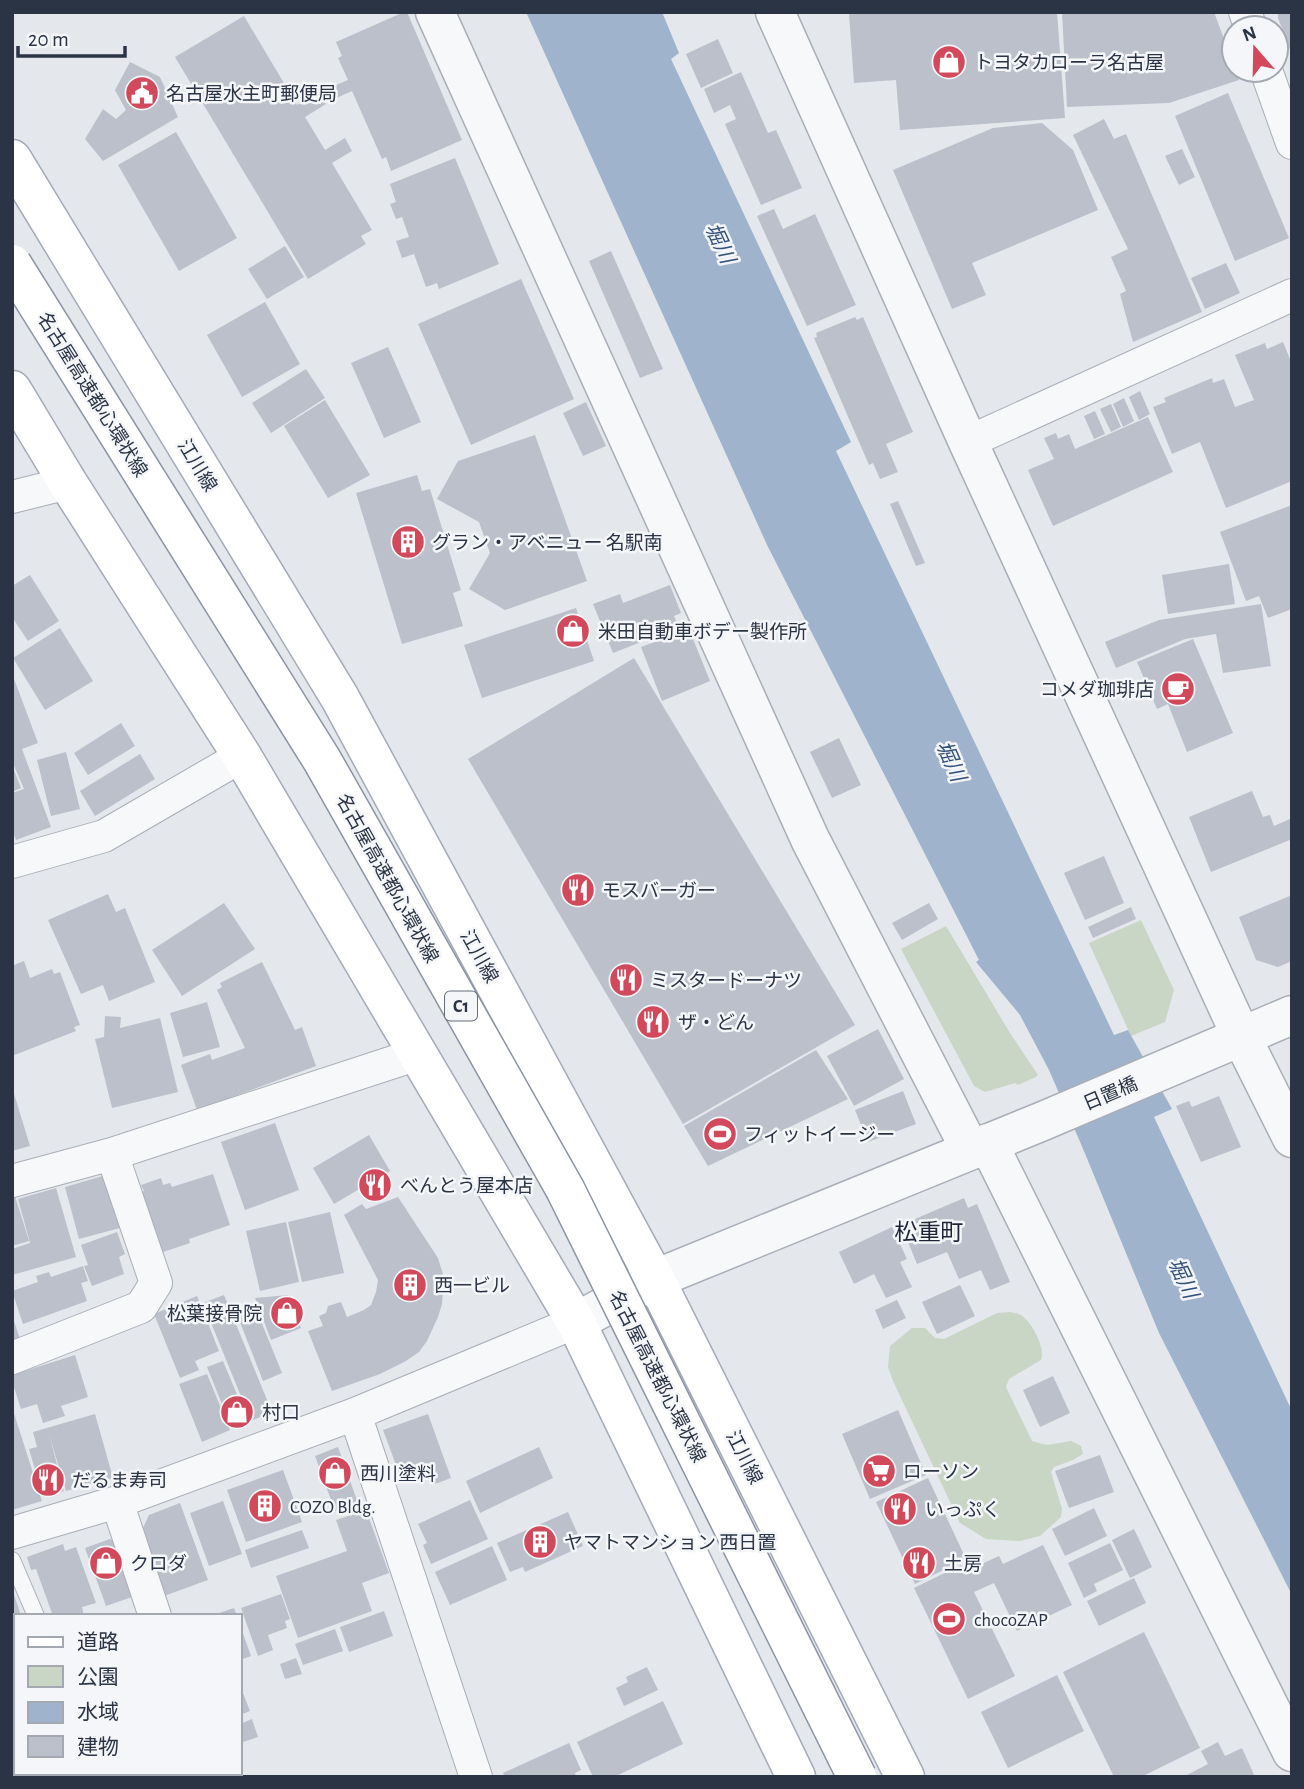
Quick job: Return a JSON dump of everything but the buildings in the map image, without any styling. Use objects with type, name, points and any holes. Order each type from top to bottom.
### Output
[{"type":"main road","name":"江川線","points":[[12,159],[340,698],[655,1279],[905,1777]]},
{"type":"main road","name":"名古屋高速都心環状線","points":[[12,264],[322,760],[565,1189],[857,1777]]},
{"type":"main road","points":[[12,390],[243,756],[576,1322],[796,1777]]},
{"type":"street","points":[[435,12],[810,839],[979,1146],[1292,1752]]},
{"type":"street","points":[[775,12],[968,442],[1241,1036],[1292,1138]]},
{"type":"street","points":[[1271,84],[1292,143]]},
{"type":"street","points":[[968,442],[1292,295]]},
{"type":"street","points":[[12,497],[68,482]]},
{"type":"street","points":[[12,862],[104,836],[243,756]]},
{"type":"street","name":"日置橋","points":[[576,1322],[655,1279],[1043,1121],[1292,1015]]},
{"type":"street","points":[[12,1181],[112,1154],[418,1054]]},
{"type":"street","points":[[12,1358],[141,1307],[156,1283],[112,1154]]},
{"type":"street","points":[[12,1533],[117,1502],[355,1414],[576,1322]]},
{"type":"street","points":[[355,1414],[476,1777]]},
{"type":"street","points":[[117,1502],[154,1614]]},
{"type":"lane","points":[[12,1560],[35,1614]]},
{"type":"green space","points":[[1141,920],[1174,990],[1165,1022],[1131,1036],[1089,943]]},
{"type":"green space","points":[[946,926],[1038,1075],[1036,1077],[1018,1085],[1015,1083],[985,1092],[974,1086],[901,949]]},
{"type":"green space","points":[[997,1313],[1021,1315],[1029,1323],[1037,1335],[1041,1349],[1041,1360],[1009,1379],[1006,1387],[1032,1441],[1047,1445],[1071,1441],[1081,1446],[1083,1454],[1054,1467],[1051,1472],[1062,1509],[1061,1517],[1040,1536],[1020,1541],[986,1539],[960,1523],[888,1367],[890,1346],[912,1328],[925,1328],[935,1338],[944,1339]]},
{"type":"water","name":"堀川","points":[[526,12],[662,12],[679,53],[671,59],[851,442],[836,451],[1114,1035],[1128,1030],[1172,1109],[1154,1117],[1292,1411],[1292,1595],[1159,1333],[1049,1070],[1020,1015],[976,962],[979,960],[768,547]]},
{"type":"place","name":"トヨタカローラ名古屋","points":[[949,62]]},
{"type":"place","name":"名古屋水主町郵便局","points":[[142,93]]},
{"type":"place","name":"グラン・アベニュー 名駅南","points":[[408,542]]},
{"type":"place","name":"米田自動車ボデー製作所","points":[[573,631]]},
{"type":"place","name":"コメダ珈琲店","points":[[1178,689]]},
{"type":"place","name":"モスバーガー","points":[[578,890]]},
{"type":"place","name":"ミスタードーナツ","points":[[626,980]]},
{"type":"place","name":"ザ・どん","points":[[653,1022]]},
{"type":"place","name":"フィットイージー","points":[[720,1134]]},
{"type":"place","name":"べんとう屋本店","points":[[375,1185]]},
{"type":"place","name":"西一ビル","points":[[410,1285]]},
{"type":"place","name":"松葉接骨院","points":[[287,1313]]},
{"type":"place","name":"村口","points":[[237,1412]]},
{"type":"place","name":"ローソン","points":[[879,1471]]},
{"type":"place","name":"西川塗料","points":[[335,1473]]},
{"type":"place","name":"だるま寿司","points":[[48,1480]]},
{"type":"place","name":"COZO Bldg.","points":[[265,1506]]},
{"type":"place","name":"いっぷく","points":[[900,1509]]},
{"type":"place","name":"ヤマトマンション 西日置","points":[[540,1542]]},
{"type":"place","name":"クロダ","points":[[106,1563]]},
{"type":"place","name":"土房","points":[[919,1563]]},
{"type":"place","name":"chocoZAP","points":[[949,1619]]},
{"type":"district","name":"松重町","points":[[929,1232]]}]
